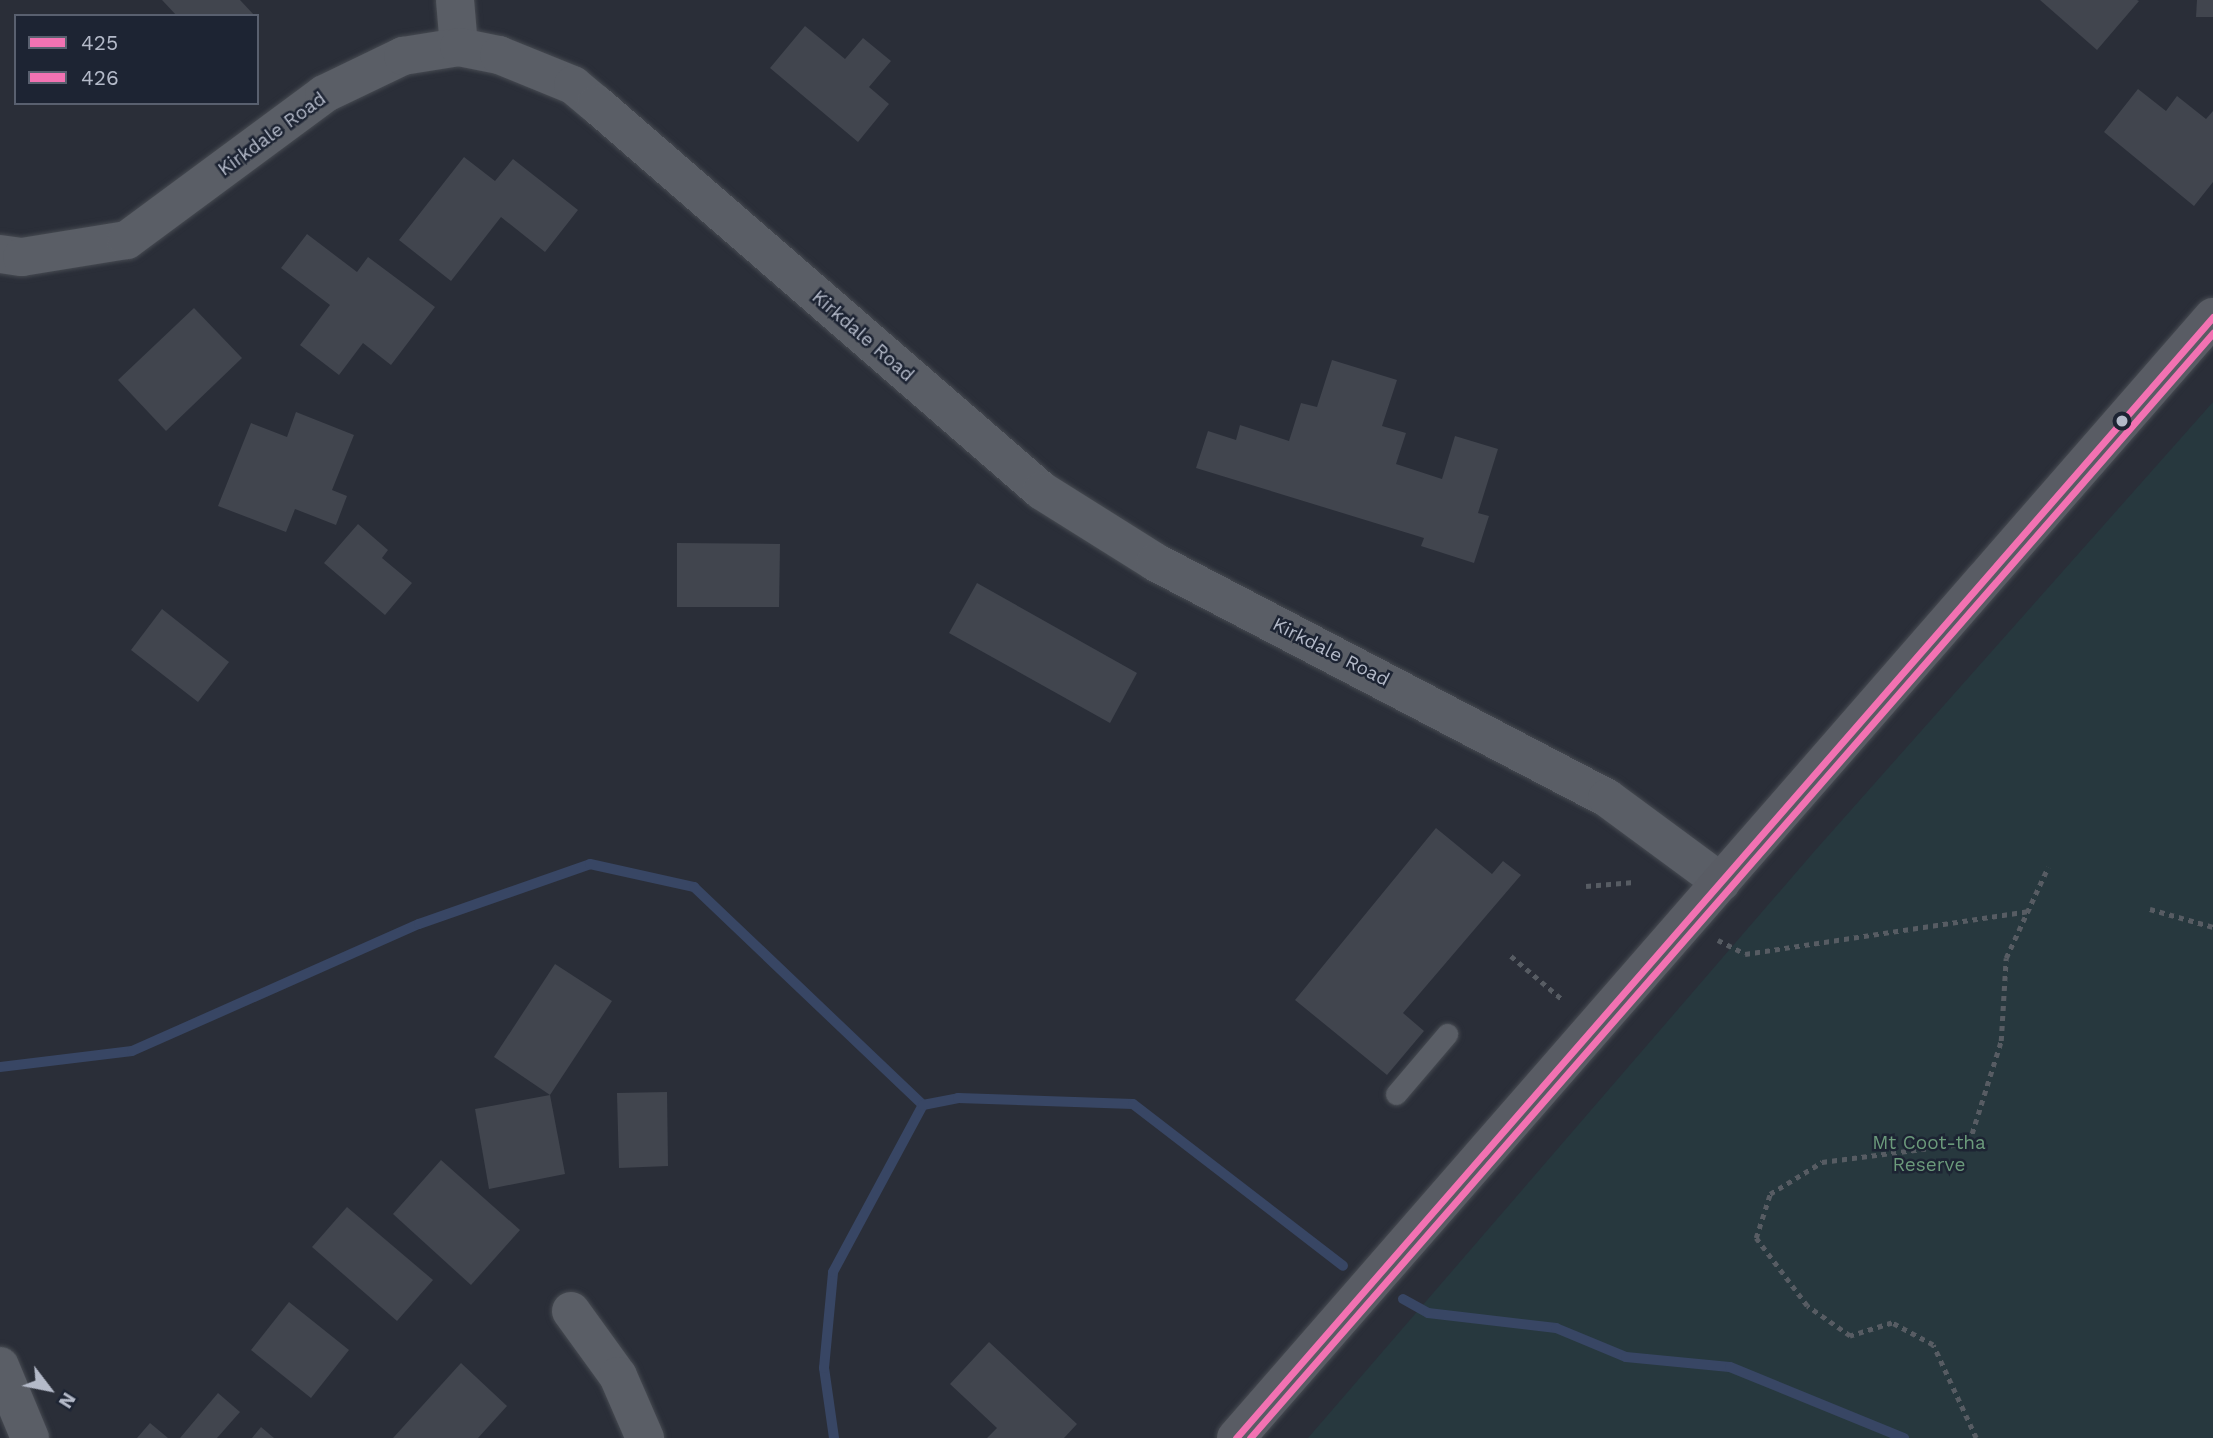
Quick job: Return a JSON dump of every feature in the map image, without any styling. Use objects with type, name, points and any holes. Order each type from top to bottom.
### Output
[{"type":"street","points":[[455,0],[459,47]]},
{"type":"street","name":"Kirkdale Road","points":[[0,254],[22,257],[127,240],[324,94],[403,57],[459,47],[499,55],[573,85],[1042,491],[1155,562],[1607,798],[1721,883]]},
{"type":"street","points":[[1236,1438],[2213,317]]},
{"type":"street","points":[[571,1311],[618,1376],[645,1438]]},
{"type":"street","points":[[0,1366],[16,1422]]},
{"type":"lane","points":[[1396,1094],[1447,1034]]},
{"type":"path","points":[[1976,1438],[1933,1345],[1892,1323],[1850,1336],[1807,1306],[1756,1238],[1770,1194],[1822,1162],[1969,1143],[2001,1041],[2006,958],[2048,867]]},
{"type":"path","points":[[1586,886],[1634,882]]},
{"type":"path","points":[[2150,909],[2213,928]]},
{"type":"path","points":[[1687,922],[1745,954],[2029,911]]},
{"type":"path","points":[[1511,956],[1563,1000]]},
{"type":"green space","name":"Mt Coot-tha Reserve","points":[[2213,402],[2213,1438],[1308,1438],[1812,854]]},
{"type":"building","points":[[162,0],[240,0],[253,14],[175,14]]},
{"type":"building","points":[[2040,0],[2137,0],[2139,1],[2097,50]]},
{"type":"building","points":[[2197,0],[2213,0],[2213,17],[2196,17]]},
{"type":"building","points":[[805,26],[845,59],[863,38],[891,61],[869,87],[889,104],[858,142],[770,68]]},
{"type":"building","points":[[2138,89],[2166,111],[2177,96],[2206,119],[2213,111],[2213,182],[2194,206],[2104,132]]},
{"type":"building","points":[[464,157],[495,181],[513,159],[578,210],[545,252],[501,217],[451,281],[399,240]]},
{"type":"building","points":[[307,234],[357,272],[368,257],[435,307],[391,365],[363,343],[339,375],[300,345],[330,305],[281,268]]},
{"type":"building","points":[[194,308],[242,358],[166,431],[118,380]]},
{"type":"building","points":[[1332,360],[1397,380],[1382,426],[1406,433],[1396,464],[1442,479],[1455,436],[1498,449],[1478,513],[1489,516],[1474,563],[1421,546],[1424,538],[1196,468],[1208,431],[1236,440],[1240,425],[1289,441],[1301,403],[1317,407]]},
{"type":"building","points":[[296,412],[354,435],[332,490],[347,496],[336,525],[295,509],[286,532],[218,506],[251,423],[287,437]]},
{"type":"building","points":[[358,524],[388,550],[382,558],[412,583],[385,615],[324,563]]},
{"type":"building","points":[[677,543],[780,544],[779,607],[677,607]]},
{"type":"building","points":[[977,583],[1137,673],[1110,723],[949,633]]},
{"type":"building","points":[[162,609],[229,662],[198,702],[131,650]]},
{"type":"building","points":[[1436,828],[1492,874],[1503,861],[1521,875],[1403,1013],[1424,1031],[1387,1075],[1295,1000]]},
{"type":"building","points":[[555,964],[612,1001],[550,1095],[494,1057]]},
{"type":"building","points":[[667,1092],[668,1166],[619,1168],[617,1093]]},
{"type":"building","points":[[550,1095],[565,1174],[489,1189],[475,1109]]},
{"type":"building","points":[[441,1160],[520,1230],[471,1285],[393,1214]]},
{"type":"building","points":[[347,1207],[433,1280],[397,1321],[312,1247]]},
{"type":"building","points":[[289,1302],[349,1350],[311,1398],[251,1350]]},
{"type":"building","points":[[989,1342],[1077,1424],[1064,1438],[987,1438],[997,1428],[950,1384]]},
{"type":"building","points":[[461,1363],[507,1406],[478,1438],[393,1438]]},
{"type":"building","points":[[218,1393],[240,1412],[217,1438],[180,1438]]},
{"type":"building","points":[[150,1423],[168,1438],[137,1438]]},
{"type":"building","points":[[261,1427],[274,1438],[252,1438]]},
{"type":"waterway","points":[[0,1067],[132,1051],[419,924],[590,864],[694,887],[923,1105]]},
{"type":"waterway","points":[[834,1438],[824,1368],[833,1272],[923,1105],[958,1098],[1133,1104],[1343,1266]]},
{"type":"waterway","points":[[1403,1299],[1428,1313],[1556,1328],[1626,1357],[1730,1367],[1904,1438]]},
{"type":"transit line","name":"425","points":[[1236,1438],[2213,317]]},
{"type":"transit line","name":"426","points":[[1250,1438],[2213,333]]}]
